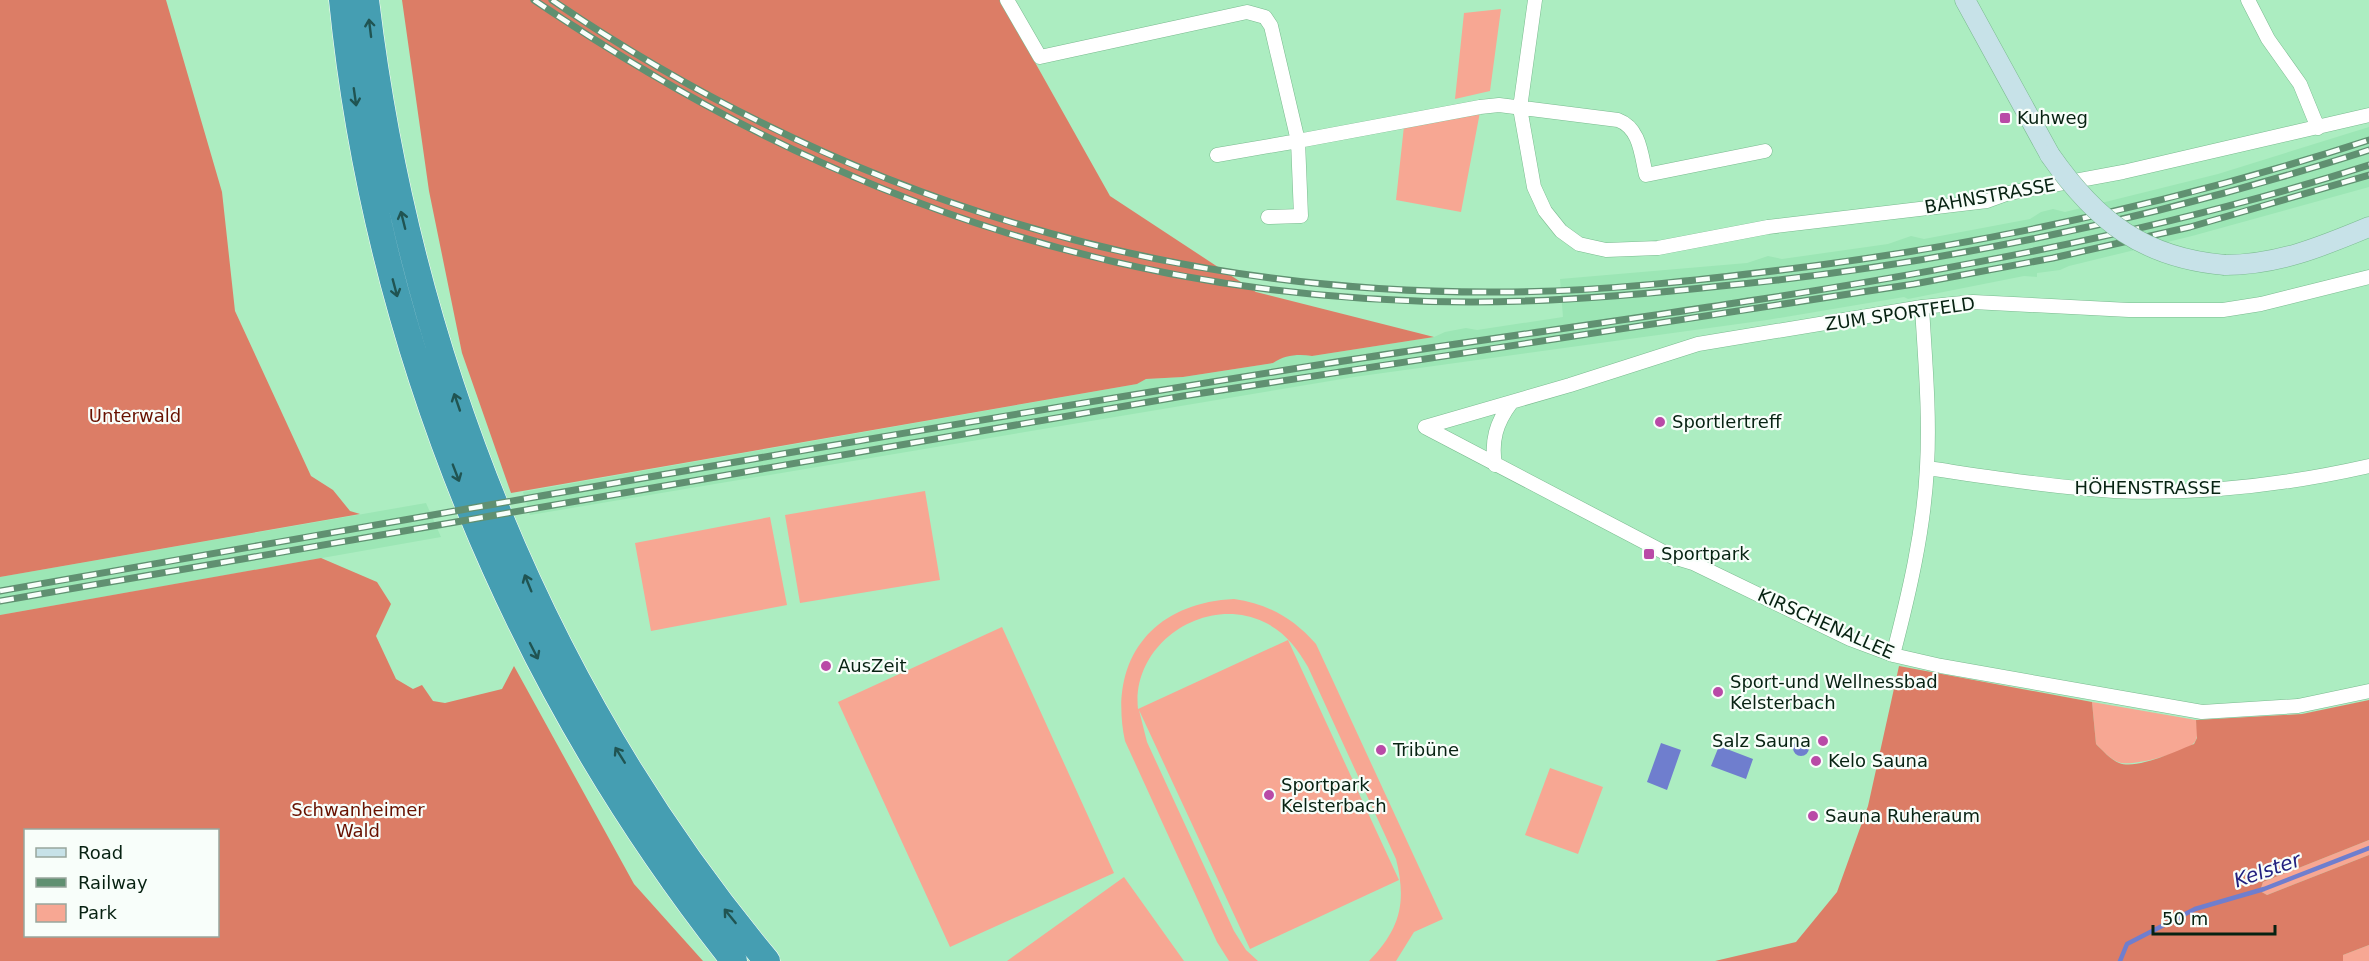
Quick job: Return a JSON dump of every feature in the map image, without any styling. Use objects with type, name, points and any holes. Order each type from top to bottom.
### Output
[{"type":"highway","points":[[342,0],[358,116],[388,262],[415,358],[481,540],[535,654],[595,761],[668,873],[734,961]]},
{"type":"highway","points":[[366,0],[382,119],[417,277],[465,426],[524,573],[556,641],[616,750],[711,893],[767,961]]},
{"type":"street","points":[[1007,0],[1040,57],[1247,12],[1265,17],[1271,26],[1298,141],[1301,176],[1301,216],[1268,217]]},
{"type":"street","name":"BAHNSTRASSE","points":[[1535,0],[1520,108],[1534,187],[1545,211],[1561,231],[1579,244],[1606,250],[1658,248],[1768,228],[1987,201],[2009,193],[2123,172],[2369,115]]},
{"type":"street","points":[[2248,0],[2268,39],[2300,84],[2318,128]]},
{"type":"street","points":[[1966,1],[2050,155],[2082,197],[2105,220],[2135,241],[2178,259],[2225,266],[2257,264],[2289,258],[2369,227]]},
{"type":"street","points":[[1217,155],[1480,106],[1520,108],[1618,120],[1629,124],[1635,132],[1646,175],[1765,151]]},
{"type":"street","name":"ZUM SPORTFELD","points":[[1425,427],[1511,403],[1698,344],[1922,307],[1973,302],[2130,310],[2223,310],[2261,304],[2369,277]]},
{"type":"street","points":[[1893,655],[1912,571],[1927,468],[1928,403],[1922,307]]},
{"type":"street","points":[[1495,465],[1495,431],[1499,419],[1511,403]]},
{"type":"street","name":"KIRSCHENALLEE","points":[[1425,427],[1673,557],[1693,563],[1815,623],[1893,655],[2068,691],[2193,711],[2298,706],[2369,691]]},
{"type":"street","name":"HÖHENSTRASSE","points":[[1927,468],[2061,487],[2176,491],[2266,484],[2369,466]]},
{"type":"shaded area","points":[[2369,127],[2369,187],[2192,236],[2060,270],[2037,273],[2037,277],[2024,276],[1908,299],[1904,297],[1767,320],[1354,377],[530,515],[523,492],[1137,384],[1146,379],[1183,377],[1273,363],[1281,357],[1301,354],[1312,356],[1434,337],[1445,332],[1466,328],[1477,330],[1563,317],[1560,279],[1747,263],[1768,256],[1782,259],[1888,244],[1911,236],[1924,239],[2030,219],[2041,212],[2053,209],[2065,212],[2218,174]]},
{"type":"shaded area","points":[[426,503],[441,537],[0,615],[0,577]]},
{"type":"green space","name":"Unterwald","points":[[0,0],[166,0],[222,192],[235,311],[311,476],[333,490],[350,511],[360,514],[0,577]]},
{"type":"green space","points":[[402,0],[1000,0],[1110,196],[1256,292],[1434,337],[1312,356],[1292,356],[1273,363],[1183,377],[1146,379],[1137,384],[511,493],[462,353],[429,191]]},
{"type":"green space","points":[[1501,9],[1490,91],[1455,99],[1464,13]]},
{"type":"green space","points":[[1480,112],[1461,212],[1396,200],[1404,126]]},
{"type":"green space","points":[[925,491],[940,580],[800,603],[785,515]]},
{"type":"green space","points":[[770,517],[787,605],[651,631],[635,543]]},
{"type":"green space","name":"Schwanheimer Wald","points":[[321,558],[377,582],[391,604],[376,636],[396,679],[413,689],[422,685],[433,701],[445,703],[502,689],[514,666],[634,884],[703,961],[0,961],[0,615]]},
{"type":"green space","name":"Sportpark Kelsterbach","points":[[1234,599],[1258,604],[1289,620],[1316,644],[1443,919],[1414,932],[1396,961],[1369,961],[1388,938],[1398,914],[1401,889],[1396,859],[1308,667],[1288,640],[1399,880],[1250,949],[1139,710],[1147,742],[1234,931],[1246,950],[1258,961],[1229,961],[1217,942],[1125,741],[1121,712],[1123,686],[1130,662],[1142,642],[1159,625],[1180,612],[1205,603]],"holes":[[[1218,615],[1241,615],[1264,622],[1288,640],[1138,709],[1139,685],[1146,664],[1159,646],[1176,631],[1196,620]]]},
{"type":"green space","points":[[1002,627],[1114,873],[950,947],[838,702]]},
{"type":"green space","points":[[1899,666],[2092,702],[2096,744],[2113,760],[2127,764],[2146,762],[2194,744],[2197,738],[2196,720],[2302,714],[2369,700],[2369,840],[2263,882],[2260,891],[2267,895],[2369,855],[2369,945],[2343,955],[2343,961],[1715,961],[1796,942],[1837,892],[1868,806]]},
{"type":"green space","points":[[2092,702],[2196,720],[2197,738],[2189,747],[2170,755],[2134,763],[2118,762],[2109,757],[2096,744]]},
{"type":"green space","points":[[1550,768],[1603,787],[1578,854],[1525,835]]},
{"type":"green space","points":[[2369,840],[2369,855],[2267,895],[2260,891],[2263,882]]},
{"type":"green space","points":[[1124,877],[1184,961],[1007,961]]},
{"type":"green space","points":[[2369,945],[2369,961],[2343,961],[2343,955]]},
{"type":"water","points":[[1801,740],[1807,742],[1809,748],[1807,754],[1801,756],[1795,754],[1793,748],[1795,742]]},
{"type":"water","points":[[1661,743],[1681,750],[1667,790],[1647,782]]},
{"type":"water","points":[[1719,746],[1753,759],[1746,779],[1711,766]]},
{"type":"waterway","name":"Kelster","points":[[2120,961],[2127,944],[2195,909],[2264,889],[2369,848]]},
{"type":"railway","points":[[534,0],[590,37],[704,104],[820,162],[943,212],[1007,233],[1120,263],[1236,285],[1354,298],[1502,302],[1628,295],[1803,277],[1967,252],[2048,236],[2210,197],[2369,150]]},
{"type":"railway","points":[[552,0],[661,69],[772,128],[887,179],[1004,220],[1123,252],[1246,275],[1371,288],[1500,292],[1579,290],[1696,280],[1884,256],[2094,216],[2232,181],[2369,140]]},
{"type":"railway","points":[[0,591],[993,418],[1324,364],[1851,285],[2112,234],[2241,203],[2369,165]]},
{"type":"railway","points":[[0,601],[1183,396],[1914,284],[2053,258],[2190,227],[2369,175]]},
{"type":"place","name":"Kuhweg","points":[[2005,118]]},
{"type":"place","name":"Sportlertreff","points":[[1660,422]]},
{"type":"place","name":"Sportpark","points":[[1649,554]]},
{"type":"place","name":"AusZeit","points":[[826,666]]},
{"type":"place","name":"Sport-und Wellnessbad Kelsterbach","points":[[1718,692]]},
{"type":"place","name":"Salz Sauna","points":[[1823,741]]},
{"type":"place","name":"Tribüne","points":[[1381,750]]},
{"type":"place","name":"Kelo Sauna","points":[[1816,761]]},
{"type":"place","name":"Sportpark Kelsterbach","points":[[1269,795]]},
{"type":"place","name":"Sauna Ruheraum","points":[[1813,816]]}]
